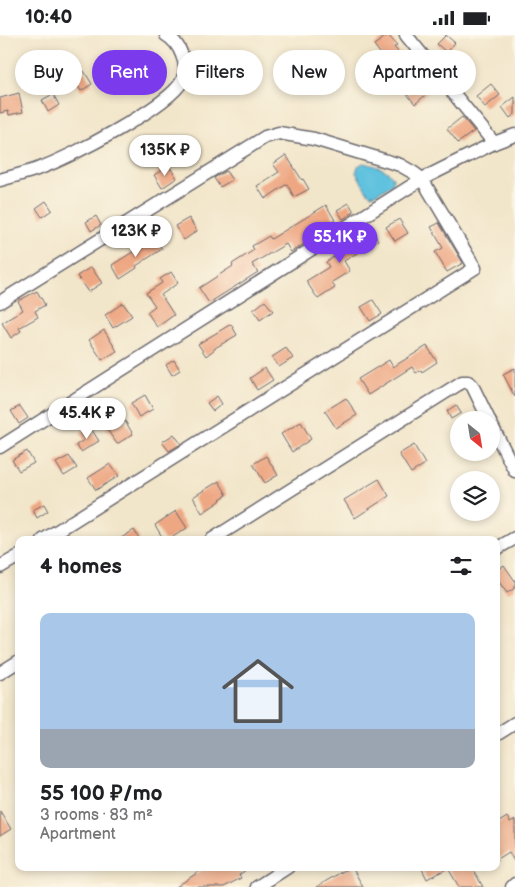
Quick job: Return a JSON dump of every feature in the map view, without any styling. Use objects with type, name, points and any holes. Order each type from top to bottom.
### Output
[{"type":"street","points":[[0,180],[41,168],[68,156],[108,135],[172,94],[182,82],[185,72],[184,60],[179,47],[166,35]]},
{"type":"street","points":[[406,35],[494,143]]},
{"type":"street","points":[[0,302],[256,142],[279,133],[314,139],[400,165],[414,173],[422,179],[475,268],[49,536]]},
{"type":"street","points":[[0,447],[422,179],[494,143],[515,135]]},
{"type":"street","points":[[217,536],[462,382],[468,382],[472,385],[485,411]]},
{"type":"street","points":[[500,442],[515,471]]},
{"type":"street","points":[[500,547],[515,538]]},
{"type":"street","points":[[0,567],[15,558]]},
{"type":"street","points":[[0,673],[15,664]]},
{"type":"street","points":[[500,732],[515,723]]},
{"type":"street","points":[[257,887],[272,883],[284,871]]},
{"type":"water","points":[[363,163],[386,171],[393,177],[393,183],[371,195],[356,173],[358,166]]},
{"type":"building","points":[[388,35],[397,45],[394,47],[397,50],[378,50],[374,45]]},
{"type":"building","points":[[446,35],[455,43],[448,50],[444,50],[437,44]]},
{"type":"building","points":[[84,71],[92,84],[82,90],[82,72]]},
{"type":"building","points":[[491,84],[500,95],[485,107],[476,96]]},
{"type":"building","points":[[15,94],[19,95],[23,112],[9,115],[8,111],[0,113],[0,98]]},
{"type":"building","points":[[54,95],[59,105],[48,112],[42,100]]},
{"type":"building","points":[[408,95],[426,95],[415,104]]},
{"type":"building","points":[[515,97],[515,114],[510,118],[502,107]]},
{"type":"building","points":[[462,117],[474,131],[458,143],[447,129]]},
{"type":"building","points":[[286,155],[309,189],[294,197],[287,184],[265,199],[257,186],[279,172],[273,164]]},
{"type":"building","points":[[169,166],[177,178],[162,188],[154,175]]},
{"type":"building","points":[[226,171],[232,180],[220,187],[214,178]]},
{"type":"building","points":[[46,201],[52,210],[42,217],[36,208]]},
{"type":"building","points":[[349,203],[354,212],[343,219],[337,210]]},
{"type":"building","points":[[326,205],[335,220],[323,227],[325,231],[291,252],[286,244],[252,264],[258,272],[209,303],[199,288],[254,250],[252,246],[269,236],[271,239]]},
{"type":"building","points":[[96,216],[101,225],[91,231],[86,222]]},
{"type":"building","points":[[189,218],[197,231],[184,240],[175,226]]},
{"type":"building","points":[[399,219],[408,233],[395,241],[386,227]]},
{"type":"building","points":[[439,223],[463,263],[447,272],[435,252],[443,248],[431,227]]},
{"type":"building","points":[[370,227],[378,240],[344,261],[350,271],[332,282],[335,288],[318,299],[306,281],[329,267],[326,262],[350,246],[347,241]]},
{"type":"building","points":[[155,238],[162,249],[120,279],[112,265]]},
{"type":"building","points":[[91,267],[102,283],[88,292],[77,276]]},
{"type":"building","points":[[171,272],[178,283],[161,295],[174,315],[157,327],[147,312],[155,306],[146,293],[162,283],[160,279]]},
{"type":"building","points":[[37,291],[45,305],[35,311],[38,317],[19,328],[21,331],[11,338],[2,323],[23,310],[18,301]]},
{"type":"building","points":[[373,300],[382,314],[370,321],[361,307]]},
{"type":"building","points":[[265,301],[273,311],[260,320],[253,310]]},
{"type":"building","points":[[123,303],[132,316],[113,328],[105,315]]},
{"type":"building","points":[[231,324],[237,335],[215,348],[206,356],[198,344]]},
{"type":"building","points":[[104,330],[117,351],[102,360],[89,340]]},
{"type":"building","points":[[427,346],[437,362],[422,372],[421,370],[416,373],[412,367],[368,395],[358,379],[389,360],[393,367]]},
{"type":"building","points":[[286,348],[293,358],[279,367],[272,357]]},
{"type":"building","points":[[174,360],[180,370],[172,375],[166,365]]},
{"type":"building","points":[[265,368],[273,380],[257,390],[250,378]]},
{"type":"building","points":[[515,368],[515,397],[503,374]]},
{"type":"building","points":[[145,395],[153,409],[139,417],[131,403]]},
{"type":"building","points":[[217,396],[222,404],[213,411],[207,403]]},
{"type":"building","points":[[346,398],[357,415],[336,428],[325,411]]},
{"type":"building","points":[[456,405],[460,411],[450,411],[450,417],[447,411]]},
{"type":"building","points":[[20,406],[28,418],[19,424],[11,411]]},
{"type":"building","points":[[117,421],[119,424],[125,421],[133,434],[117,444],[106,428]]},
{"type":"building","points":[[301,422],[311,439],[292,452],[281,434]]},
{"type":"building","points":[[90,427],[99,441],[81,452],[76,445],[84,440],[80,433]]},
{"type":"building","points":[[174,434],[181,444],[169,451],[162,442]]},
{"type":"building","points":[[414,445],[425,464],[411,473],[399,454]]},
{"type":"building","points":[[27,451],[34,463],[19,471],[12,460]]},
{"type":"building","points":[[69,456],[77,468],[64,476],[56,463]]},
{"type":"building","points":[[266,456],[278,475],[265,483],[253,464]]},
{"type":"building","points":[[110,464],[119,476],[96,490],[88,478]]},
{"type":"building","points":[[379,479],[389,496],[355,518],[344,500]]},
{"type":"building","points":[[219,481],[227,495],[202,513],[193,497]]},
{"type":"building","points":[[44,504],[48,511],[37,518],[33,510]]},
{"type":"building","points":[[176,511],[187,528],[174,536],[162,536],[155,525]]},
{"type":"building","points":[[134,530],[138,536],[124,536]]},
{"type":"building","points":[[504,565],[515,581],[515,588],[507,593],[500,583],[500,568]]},
{"type":"building","points":[[0,811],[11,829],[0,836]]},
{"type":"building","points":[[507,817],[510,823],[515,820],[515,863],[509,852],[500,858],[500,821]]},
{"type":"building","points":[[200,871],[244,871],[239,875],[241,878],[224,887],[176,887]]},
{"type":"building","points":[[343,871],[354,871],[363,887],[316,887]]},
{"type":"building","points":[[423,871],[442,871],[427,879]]},
{"type":"building","points":[[450,871],[474,871],[483,887],[459,887]]}]
